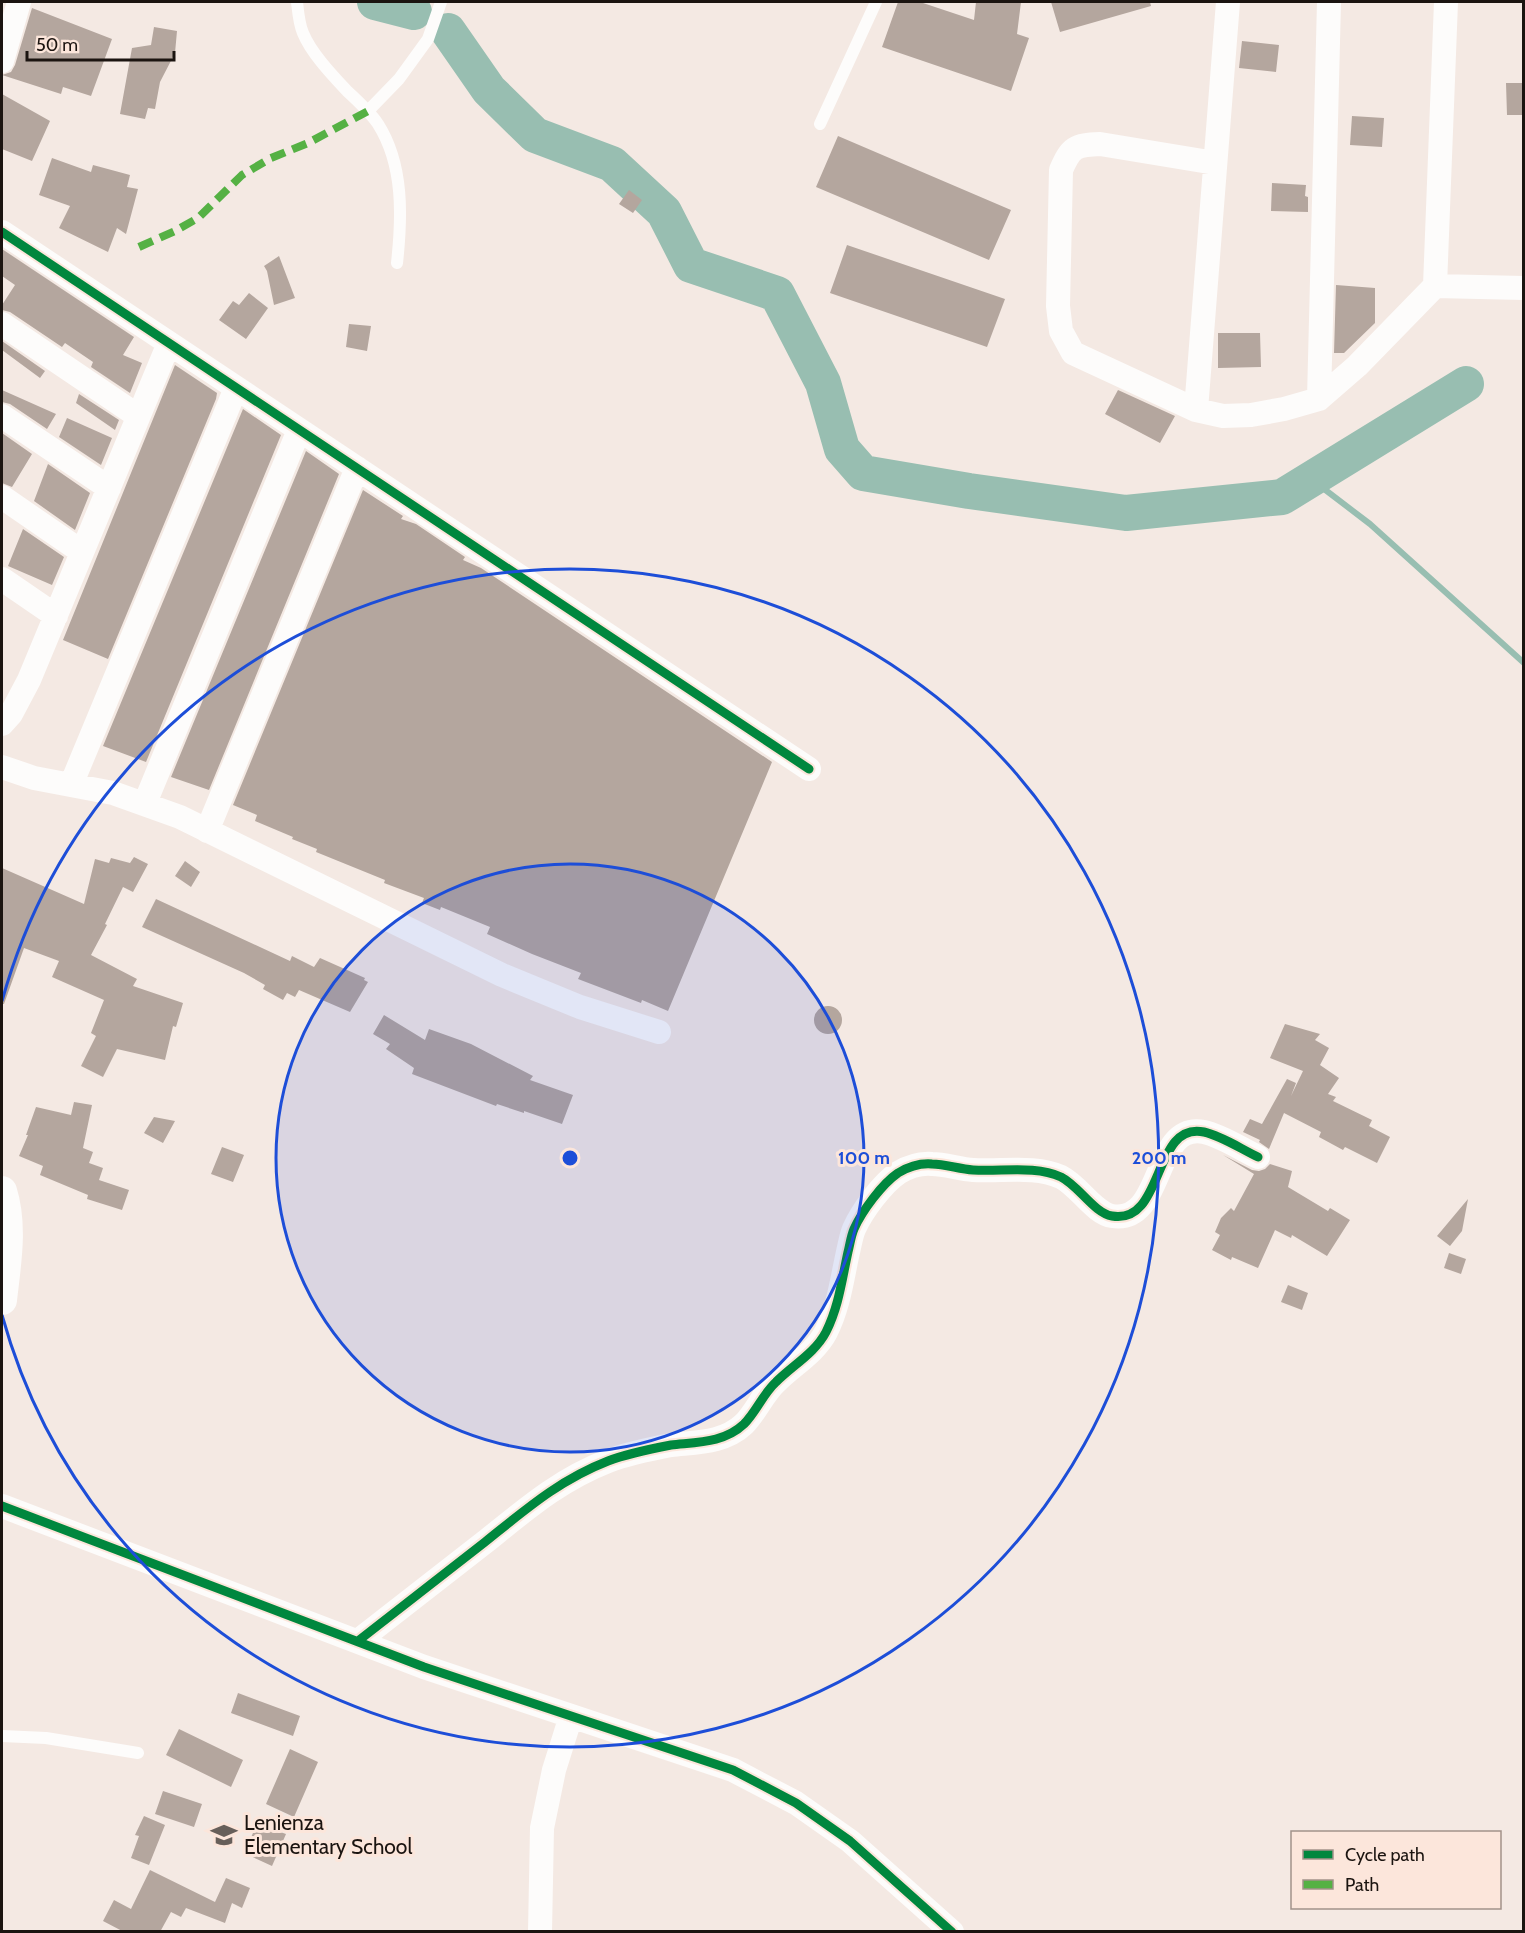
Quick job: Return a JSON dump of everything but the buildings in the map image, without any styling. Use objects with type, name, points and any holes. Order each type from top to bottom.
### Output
[{"type":"street","points":[[1196,410],[1228,2]]},
{"type":"street","points":[[1319,399],[1329,2]]},
{"type":"street","points":[[1215,163],[1100,144],[1080,145],[1069,152],[1061,170],[1058,306],[1061,331],[1073,353],[1196,410],[1223,416],[1251,415],[1319,399],[1357,366],[1435,286],[1446,2]]},
{"type":"street","points":[[2,61],[18,5]]},
{"type":"street","points":[[2,232],[809,769]]},
{"type":"street","points":[[1435,286],[1524,288]]},
{"type":"street","points":[[2,324],[138,416]]},
{"type":"street","points":[[2,724],[11,714],[29,680],[169,343]]},
{"type":"street","points":[[71,785],[236,388]]},
{"type":"street","points":[[2,416],[109,488]]},
{"type":"street","points":[[145,803],[300,430]]},
{"type":"street","points":[[207,831],[357,468]]},
{"type":"street","points":[[2,498],[82,552]]},
{"type":"street","points":[[2,579],[56,616]]},
{"type":"street","points":[[2,767],[34,778],[114,793],[145,803],[502,975],[580,1007],[659,1032]]},
{"type":"street","points":[[358,1641],[533,1502],[567,1480],[608,1461],[638,1451],[714,1441],[735,1432],[746,1422],[775,1383],[815,1348],[825,1333],[837,1306],[854,1229],[876,1194],[897,1174],[914,1166],[932,1164],[987,1171],[1043,1171],[1063,1178],[1082,1192],[1102,1213],[1114,1217],[1139,1209],[1147,1199],[1163,1161],[1175,1141],[1186,1134],[1202,1131],[1258,1156]]},
{"type":"street","points":[[2,1191],[6,1205],[8,1247],[2,1300]]},
{"type":"street","points":[[2,1506],[424,1666],[733,1770],[796,1803],[850,1841],[952,1932]]},
{"type":"street","points":[[540,1932],[542,1828],[554,1770],[571,1716]]},
{"type":"lane","points":[[297,2],[303,33],[308,41],[338,81],[379,125],[389,145],[399,187],[401,221],[397,262]]},
{"type":"lane","points":[[368,111],[399,79],[428,39],[441,2]]},
{"type":"lane","points":[[820,124],[876,2]]},
{"type":"lane","points":[[2,1736],[46,1738],[138,1753]]},
{"type":"waterway","points":[[375,2],[414,12]]},
{"type":"waterway","points":[[448,31],[489,90],[535,135],[612,164],[664,212],[691,265],[777,294],[823,383],[842,449],[863,473],[969,491],[1126,513],[1282,497],[1466,384]]},
{"type":"waterway","points":[[1311,479],[1370,524],[1524,663]]},
{"type":"marked path","points":[[139,247],[198,218],[242,175],[271,158],[308,143],[368,111]]},
{"type":"cycle path","points":[[2,232],[809,769]]},
{"type":"cycle path","points":[[358,1641],[529,1507],[574,1477],[632,1453],[719,1438],[744,1424],[771,1387],[810,1353],[826,1332],[837,1302],[854,1229],[879,1191],[902,1171],[928,1164],[973,1170],[1029,1170],[1051,1173],[1068,1181],[1099,1210],[1112,1216],[1129,1215],[1141,1205],[1151,1190],[1166,1156],[1175,1142],[1187,1133],[1211,1134],[1258,1157]]},
{"type":"cycle path","points":[[2,1506],[424,1667],[733,1770],[796,1803],[850,1841],[952,1932]]},
{"type":"place","name":"Lenienza Elementary School","points":[[224,1835]]}]
